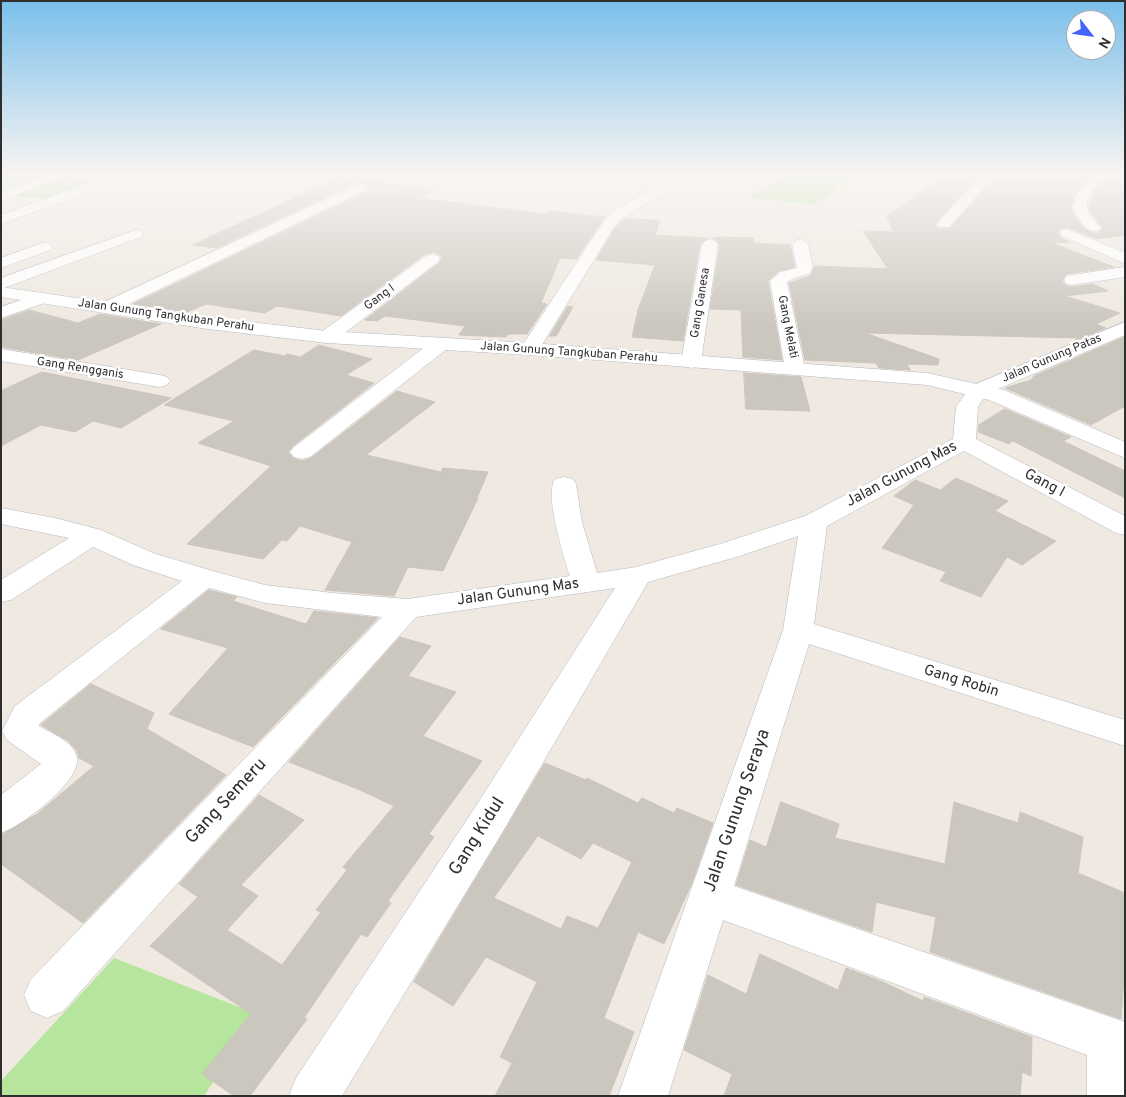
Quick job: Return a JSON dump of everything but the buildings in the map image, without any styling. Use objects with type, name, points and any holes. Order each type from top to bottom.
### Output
[{"type":"street","points":[[106,308],[280,225]]},
{"type":"street","points":[[530,349],[608,225]]},
{"type":"street","points":[[1091,225],[1094,228]]},
{"type":"street","points":[[1066,233],[1125,259]]},
{"type":"street","points":[[1,284],[136,234]]},
{"type":"street","name":"Gang Ganesa","points":[[691,362],[710,244]]},
{"type":"street","name":"Gang Melati","points":[[795,369],[778,280],[786,275],[803,271],[805,267],[800,244]]},
{"type":"street","points":[[1,263],[45,246]]},
{"type":"street","name":"Gang I","points":[[327,337],[432,259]]},
{"type":"street","points":[[1072,280],[1125,272]]},
{"type":"street","name":"Jalan Gunung Tangkuban Perahu","points":[[1,292],[208,323],[327,337],[530,349],[911,377],[978,390],[1024,405],[1125,451]]},
{"type":"street","points":[[1,313],[41,298]]},
{"type":"street","name":"Jalan Gunung Patas","points":[[978,390],[1125,328]]},
{"type":"street","points":[[302,452],[441,344]]},
{"type":"street","name":"Gang Rengganis","points":[[1,355],[160,381]]},
{"type":"street","name":"Jalan Gunung Mas","points":[[1,516],[55,526],[91,536],[143,559],[265,594],[333,603],[406,609],[637,576],[730,550],[814,522],[964,442],[967,407],[978,390]]},
{"type":"street","name":"Gang I","points":[[964,442],[1125,527]]},
{"type":"street","points":[[564,484],[564,502],[568,521],[586,583]]},
{"type":"street","name":"Jalan Gunung Seraya","points":[[643,1096],[798,630],[814,522]]},
{"type":"street","points":[[1,593],[91,536]]},
{"type":"street","name":"Gang Kidul","points":[[314,1096],[488,821],[637,576]]},
{"type":"street","points":[[1,817],[54,774],[59,766],[59,756],[19,731],[27,714],[204,578]]},
{"type":"street","name":"Gang Semeru","points":[[47,995],[406,609]]},
{"type":"street","name":"Gang Robin","points":[[798,630],[1125,733]]},
{"type":"street","points":[[709,896],[1118,1044],[1112,1096]]},
{"type":"green space","points":[[114,958],[257,1014],[204,1096],[1,1096],[1,1081]]}]
